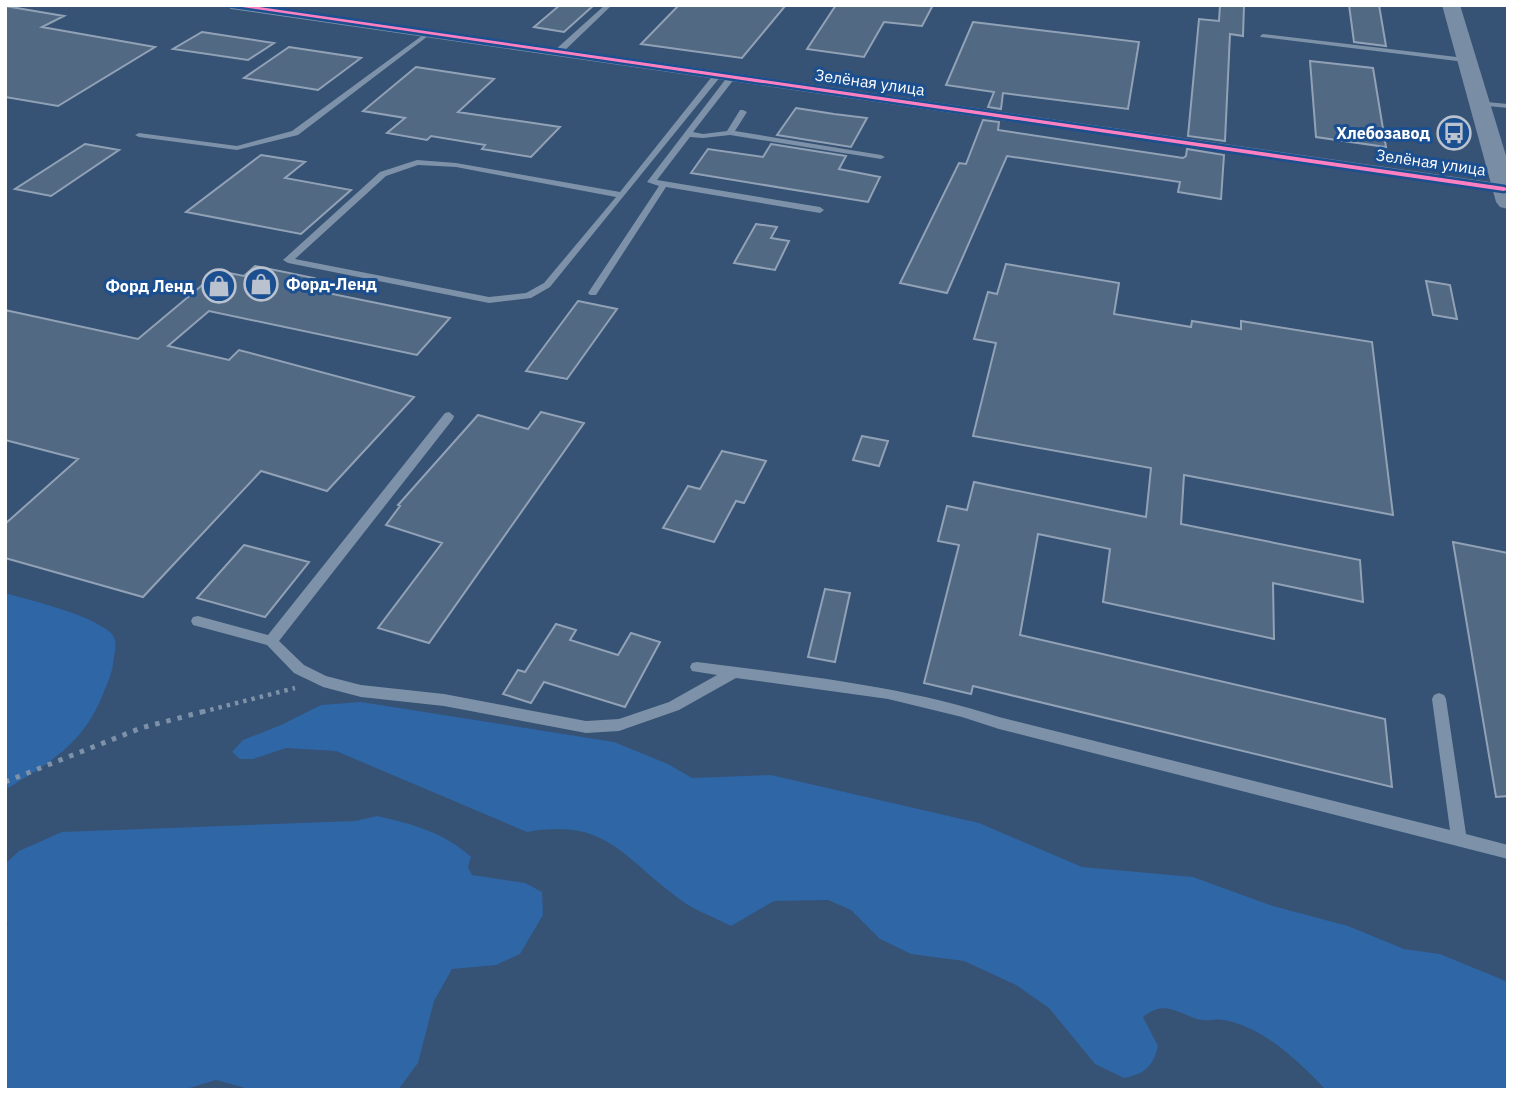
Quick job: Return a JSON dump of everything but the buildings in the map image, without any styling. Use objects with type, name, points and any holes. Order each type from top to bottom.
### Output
[{"type":"main road","points":[[1451,5],[1506,195]]},
{"type":"street","name":"Зелёная улица","points":[[232,5],[1506,195]]},
{"type":"lane","points":[[558,52],[609,5]]},
{"type":"lane","points":[[139,135],[237,148],[295,133],[429,33]]},
{"type":"lane","points":[[1263,36],[1465,60]]},
{"type":"lane","points":[[724,77],[687,134],[651,182],[820,210]]},
{"type":"lane","points":[[622,195],[456,165],[417,162],[383,174],[288,260],[489,300],[528,296],[547,285],[724,77]]},
{"type":"lane","points":[[1478,103],[1508,106]]},
{"type":"lane","points":[[730,133],[743,112]]},
{"type":"lane","points":[[687,134],[704,136],[730,133],[881,156]]},
{"type":"lane","points":[[593,293],[664,184]]},
{"type":"lane","points":[[271,641],[449,416]]},
{"type":"lane","points":[[198,621],[271,641],[299,669],[323,681],[361,691],[444,700],[586,727],[619,725],[674,706],[734,672]]},
{"type":"lane","points":[[697,667],[904,695],[1013,727],[1508,852]]},
{"type":"lane","points":[[1439,699],[1459,839]]},
{"type":"path","points":[[5,782],[141,728],[323,681]]},
{"type":"shaded area","points":[[5,593],[90,620],[111,633],[115,644],[109,679],[95,712],[85,727],[63,751],[5,790]]},
{"type":"shaded area","points":[[361,702],[614,742],[668,764],[692,778],[771,775],[979,823],[1082,867],[1193,877],[1273,906],[1348,926],[1404,949],[1440,954],[1508,982],[1508,1090],[1326,1090],[1280,1047],[1253,1030],[1224,1020],[1200,1020],[1164,1008],[1143,1017],[1158,1046],[1153,1059],[1142,1072],[1124,1078],[1095,1064],[1049,1008],[1016,985],[964,961],[911,954],[880,939],[851,910],[828,900],[774,901],[731,926],[684,902],[627,855],[595,836],[554,829],[527,832],[336,751],[286,748],[253,759],[240,759],[232,752],[243,740],[321,705]]},
{"type":"shaded area","points":[[377,816],[415,826],[450,841],[471,857],[468,867],[472,875],[525,883],[542,892],[543,915],[520,954],[496,965],[452,969],[434,1001],[418,1063],[398,1090],[252,1090],[216,1080],[183,1090],[5,1090],[5,928],[8,925],[5,918],[5,864],[19,851],[62,832],[355,821]]},
{"type":"cycle path","points":[[231,5],[1504,189]]},
{"type":"place","name":"Хлебозавод","points":[[1454,133]]},
{"type":"place","name":"Форд-Ленд","points":[[261,284]]},
{"type":"place","name":"Форд Ленд","points":[[219,286]]}]
